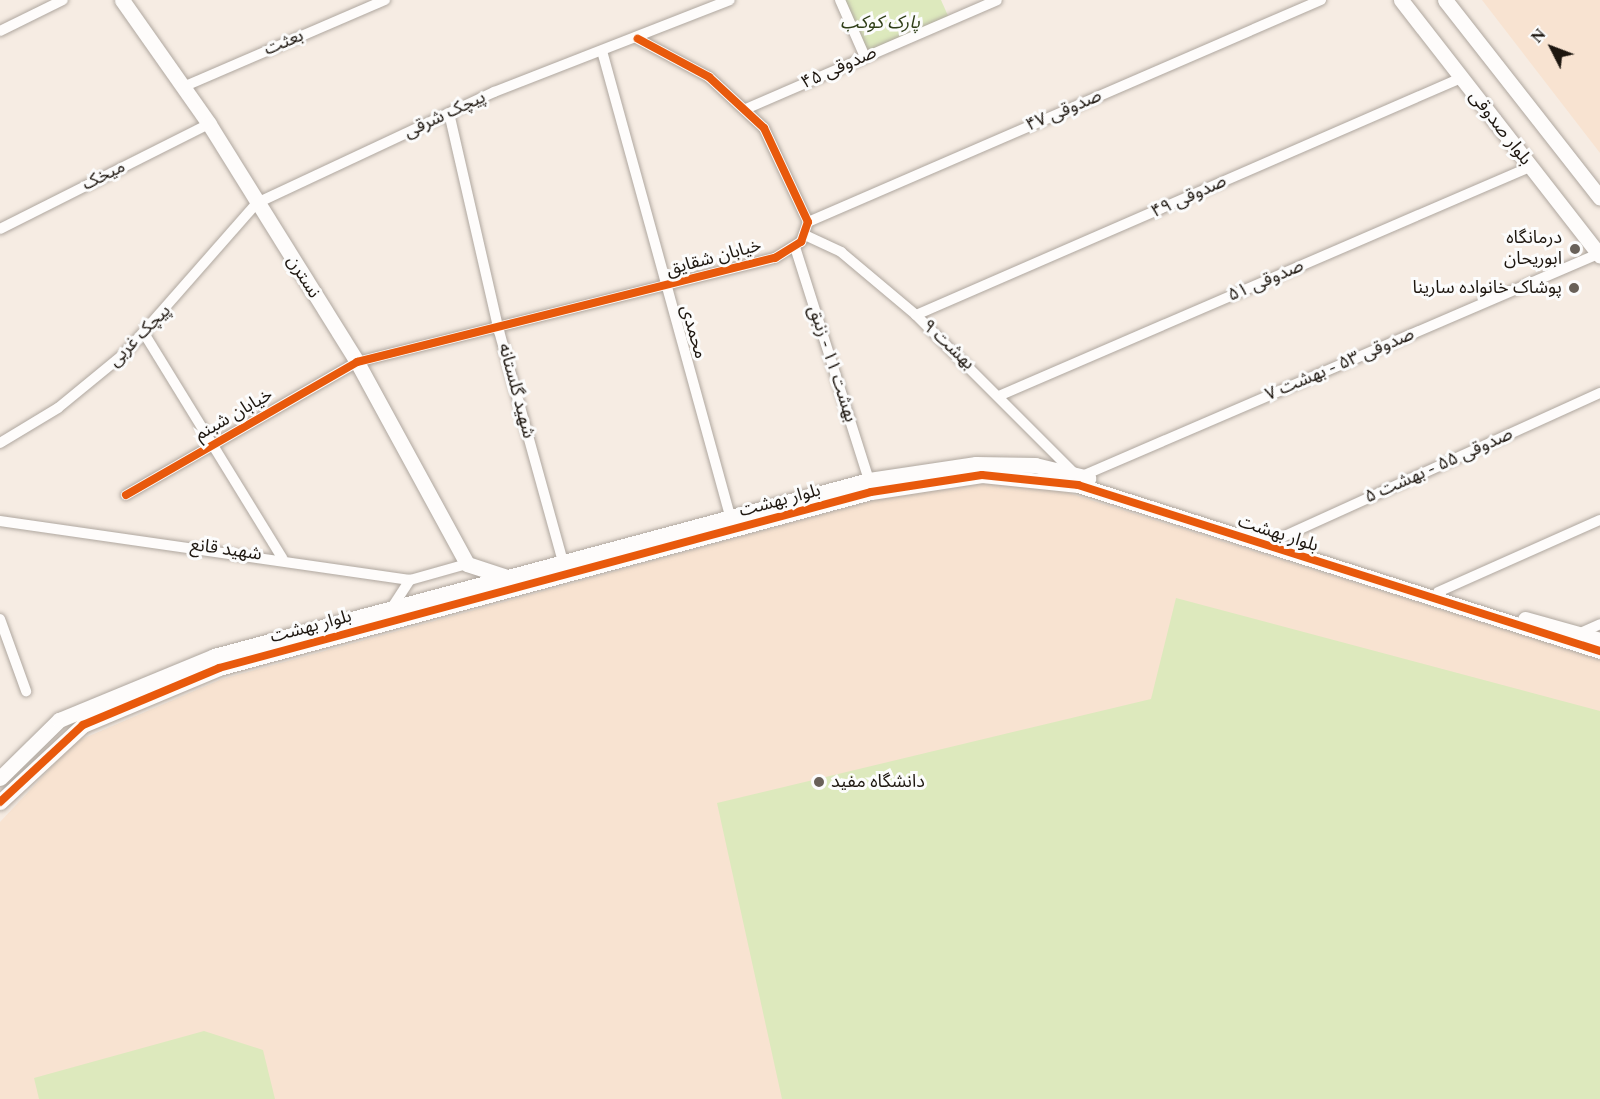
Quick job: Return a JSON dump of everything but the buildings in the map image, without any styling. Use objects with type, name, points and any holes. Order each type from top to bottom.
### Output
[{"type":"street","points":[[0,31],[63,0]]},
{"type":"street","name":"نسترن","points":[[122,0],[209,124],[357,362],[467,564]]},
{"type":"street","name":"بعثت","points":[[183,87],[385,0]]},
{"type":"street","name":"پیچک شرقی","points":[[257,203],[449,113],[602,51],[638,39],[730,0]]},
{"type":"street","points":[[840,0],[865,57]]},
{"type":"street","name":"صدوقی ۴۵","points":[[748,108],[997,0]]},
{"type":"street","name":"صدوقی ۴۷","points":[[808,222],[1321,0]]},
{"type":"street","name":"بلوار صدوقی","points":[[1401,0],[1599,255]]},
{"type":"street","name":"بلوار صدوقی","points":[[1445,0],[1600,198]]},
{"type":"street","points":[[638,39],[688,63],[748,108],[775,148],[808,222],[807,236]]},
{"type":"street","name":"محمدی","points":[[602,51],[730,517]]},
{"type":"street","name":"صدوقی ۴۹","points":[[916,315],[1461,78]]},
{"type":"street","name":"شهید گلستانه","points":[[449,113],[499,331],[563,562]]},
{"type":"street","name":"میخک","points":[[0,229],[209,124]]},
{"type":"street","name":"صدوقی ۵۱","points":[[1001,395],[1530,167]]},
{"type":"street","name":"پیچک غربی","points":[[0,443],[66,403],[145,334],[257,203]]},
{"type":"street","name":"خیابان شقایق","points":[[357,362],[499,331],[665,287],[795,247],[807,236]]},
{"type":"street","name":"بهشت ۹","points":[[807,236],[841,252],[916,315],[1001,395],[1078,475]]},
{"type":"street","name":"بهشت ۱۱ - زنبق","points":[[795,247],[869,480]]},
{"type":"street","name":"صدوقی ۵۳ - بهشت ۷","points":[[1078,475],[1599,255]]},
{"type":"street","points":[[145,334],[216,443],[282,558]]},
{"type":"street","name":"خیابان شبنم","points":[[126,495],[357,362]]},
{"type":"street","name":"صدوقی ۵۵ - بهشت ۵","points":[[1278,539],[1600,393]]},
{"type":"street","name":"بلوار بهشت","points":[[0,778],[59,720],[80,708],[213,656],[869,480],[976,464],[1035,465],[1078,475],[1438,592],[1576,635],[1600,640]]},
{"type":"street","name":"بلوار بهشت","points":[[0,802],[76,729],[219,668],[871,492],[982,475],[1078,485],[1600,651]]},
{"type":"street","name":"شهید قانع","points":[[2,520],[282,558],[410,580]]},
{"type":"street","points":[[1438,592],[1600,520]]},
{"type":"street","points":[[391,609],[410,580],[467,564],[506,576]]},
{"type":"street","points":[[0,619],[26,692]]},
{"type":"street","points":[[1576,635],[1600,624]]},
{"type":"shaded area","points":[[1482,0],[1600,0],[1600,153]]},
{"type":"shaded area","name":"دانشگاه مفید","points":[[976,482],[1059,490],[1600,660],[1600,1099],[0,1099],[0,822],[75,742],[222,679],[894,495]]},
{"type":"green space","name":"پارک کوکب","points":[[843,0],[941,0],[949,18],[866,53]]},
{"type":"green space","points":[[1176,598],[1600,711],[1600,1099],[782,1099],[717,803],[1151,699]]},
{"type":"green space","points":[[204,1031],[263,1050],[275,1099],[39,1099],[34,1078]]},
{"type":"cycle path","points":[[126,495],[357,362],[775,258],[801,242],[808,222],[764,128],[709,77],[638,39]]},
{"type":"cycle path","points":[[0,802],[83,725],[219,668],[871,492],[982,475],[1078,485],[1600,651]]},
{"type":"place","name":"درمانگاه ابوریحان","points":[[1575,249]]},
{"type":"place","name":"پوشاک خانواده سارینا","points":[[1574,288]]},
{"type":"place","name":"دانشگاه مفید","points":[[819,782]]}]
